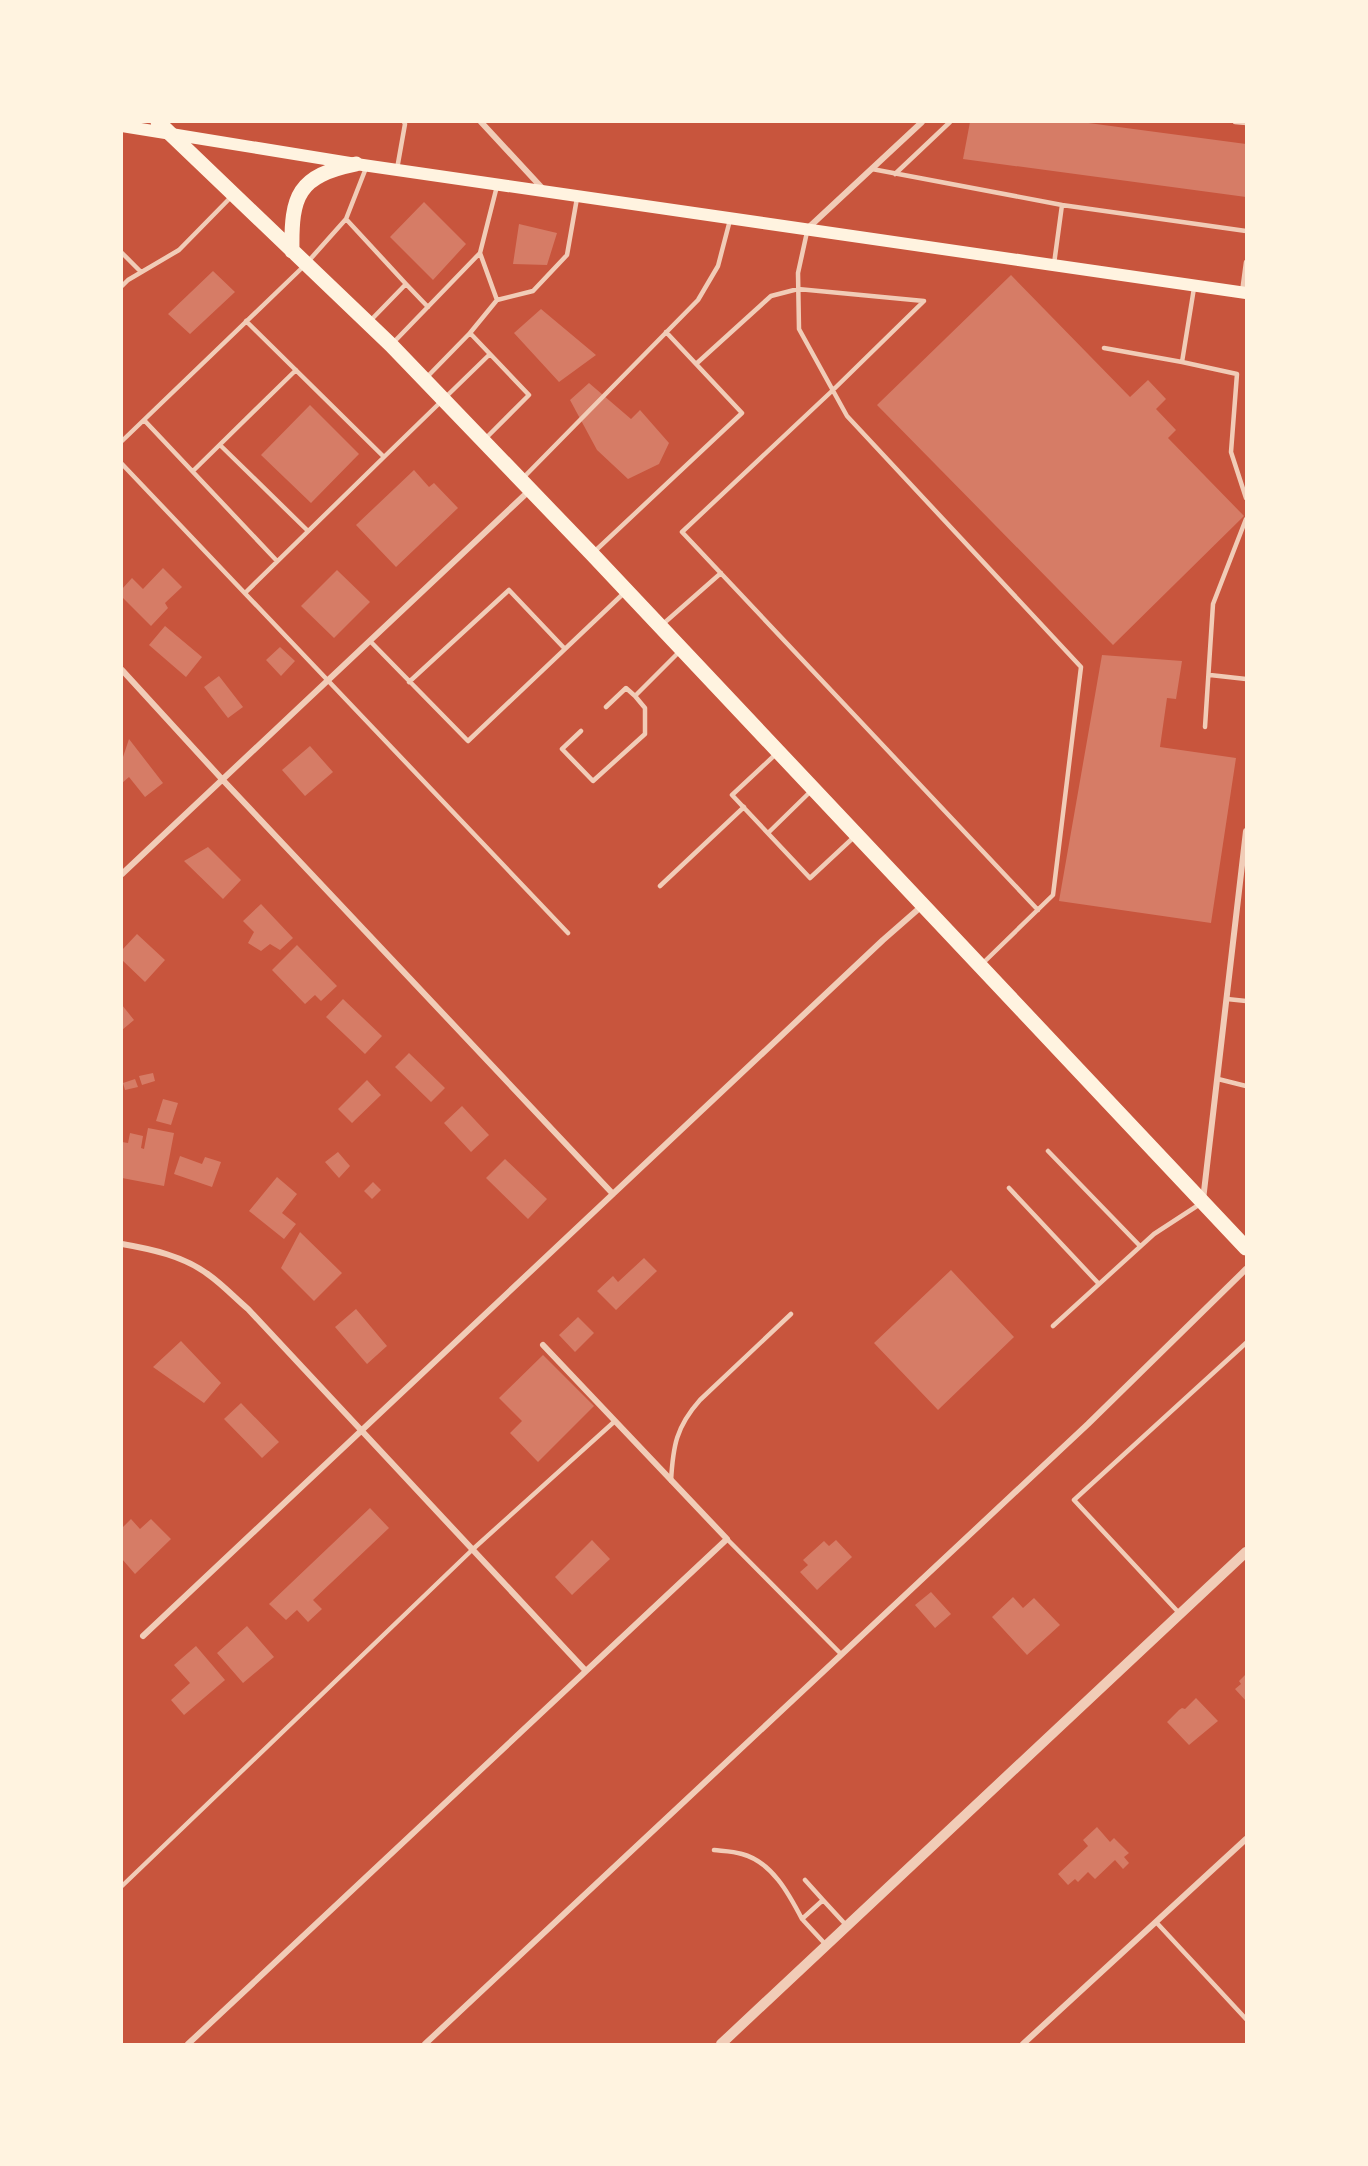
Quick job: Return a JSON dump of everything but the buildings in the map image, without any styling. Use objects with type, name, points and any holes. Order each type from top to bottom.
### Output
[{"type":"main road","points":[[158,122],[391,345],[683,648],[1246,1248]]},
{"type":"main road","points":[[122,126],[577,196],[1244,292]]},
{"type":"main road","points":[[292,251],[291,218],[296,202],[308,182],[333,168],[362,164]]},
{"type":"street","points":[[481,122],[545,191]]},
{"type":"street","points":[[807,229],[922,122]]},
{"type":"street","points":[[122,874],[370,641],[525,485]]},
{"type":"street","points":[[122,670],[613,1194]]},
{"type":"street","points":[[1203,1202],[1246,831]]},
{"type":"street","points":[[143,1636],[923,904]]},
{"type":"street","points":[[122,1244],[156,1251],[182,1260],[208,1274],[248,1309],[585,1670]]},
{"type":"street","points":[[425,2044],[1088,1424],[1246,1269]]},
{"type":"street","points":[[188,2044],[727,1539],[543,1345]]},
{"type":"street","points":[[721,2044],[1246,1552]]},
{"type":"street","points":[[1023,2044],[1246,1839]]},
{"type":"lane","points":[[397,169],[404,122]]},
{"type":"lane","points":[[895,174],[950,122]]},
{"type":"lane","points":[[1235,122],[1246,123]]},
{"type":"lane","points":[[122,441],[305,265],[346,219],[362,164]]},
{"type":"lane","points":[[872,169],[1062,205],[1246,231]]},
{"type":"lane","points":[[391,345],[480,253],[498,184]]},
{"type":"lane","points":[[122,286],[179,250],[234,195]]},
{"type":"lane","points":[[424,380],[470,333],[497,300],[533,291],[567,255],[577,196]]},
{"type":"lane","points":[[1054,264],[1062,205]]},
{"type":"lane","points":[[525,485],[698,300],[718,266],[731,218]]},
{"type":"lane","points":[[346,219],[428,307]]},
{"type":"lane","points":[[807,229],[798,273],[799,329],[847,416],[1081,667],[1053,895],[981,965]]},
{"type":"lane","points":[[122,253],[141,272]]},
{"type":"lane","points":[[480,253],[497,300]]},
{"type":"lane","points":[[1244,292],[1246,262]]},
{"type":"lane","points":[[368,323],[406,284]]},
{"type":"lane","points":[[1182,362],[1195,285]]},
{"type":"lane","points":[[696,364],[771,296],[798,289],[924,301],[682,532],[1038,910]]},
{"type":"lane","points":[[246,321],[384,457]]},
{"type":"lane","points":[[592,554],[742,413],[666,332]]},
{"type":"lane","points":[[470,333],[529,395],[483,441]]},
{"type":"lane","points":[[1104,348],[1237,374],[1231,452],[1246,498]]},
{"type":"lane","points":[[245,593],[490,354]]},
{"type":"lane","points":[[193,471],[296,370]]},
{"type":"lane","points":[[144,420],[277,561]]},
{"type":"lane","points":[[220,445],[308,531]]},
{"type":"lane","points":[[122,464],[568,933]]},
{"type":"lane","points":[[1205,728],[1213,604],[1246,519]]},
{"type":"lane","points":[[662,626],[721,573]]},
{"type":"lane","points":[[409,682],[509,590],[565,649]]},
{"type":"lane","points":[[370,641],[468,741],[627,590]]},
{"type":"lane","points":[[635,696],[683,648]]},
{"type":"lane","points":[[1210,675],[1246,679]]},
{"type":"lane","points":[[581,731],[562,749],[593,782],[645,734],[645,708],[626,688],[606,707]]},
{"type":"lane","points":[[779,751],[732,795],[810,878],[857,834]]},
{"type":"lane","points":[[768,833],[814,788]]},
{"type":"lane","points":[[660,886],[744,807]]},
{"type":"lane","points":[[1227,999],[1246,1001]]},
{"type":"lane","points":[[1218,1079],[1246,1086]]},
{"type":"lane","points":[[1048,1151],[1140,1246]]},
{"type":"lane","points":[[1009,1188],[1099,1284]]},
{"type":"lane","points":[[1053,1326],[1154,1234],[1203,1202]]},
{"type":"lane","points":[[671,1481],[676,1442],[686,1415],[791,1314]]},
{"type":"lane","points":[[1180,1614],[1074,1500],[1246,1343]]},
{"type":"lane","points":[[122,1886],[472,1550],[615,1421]]},
{"type":"lane","points":[[727,1539],[842,1654]]},
{"type":"lane","points":[[714,1850],[743,1854],[760,1863],[788,1892],[802,1919],[827,1946]]},
{"type":"lane","points":[[805,1880],[848,1927]]},
{"type":"lane","points":[[802,1919],[823,1900]]},
{"type":"lane","points":[[1156,1922],[1246,2019]]}]
